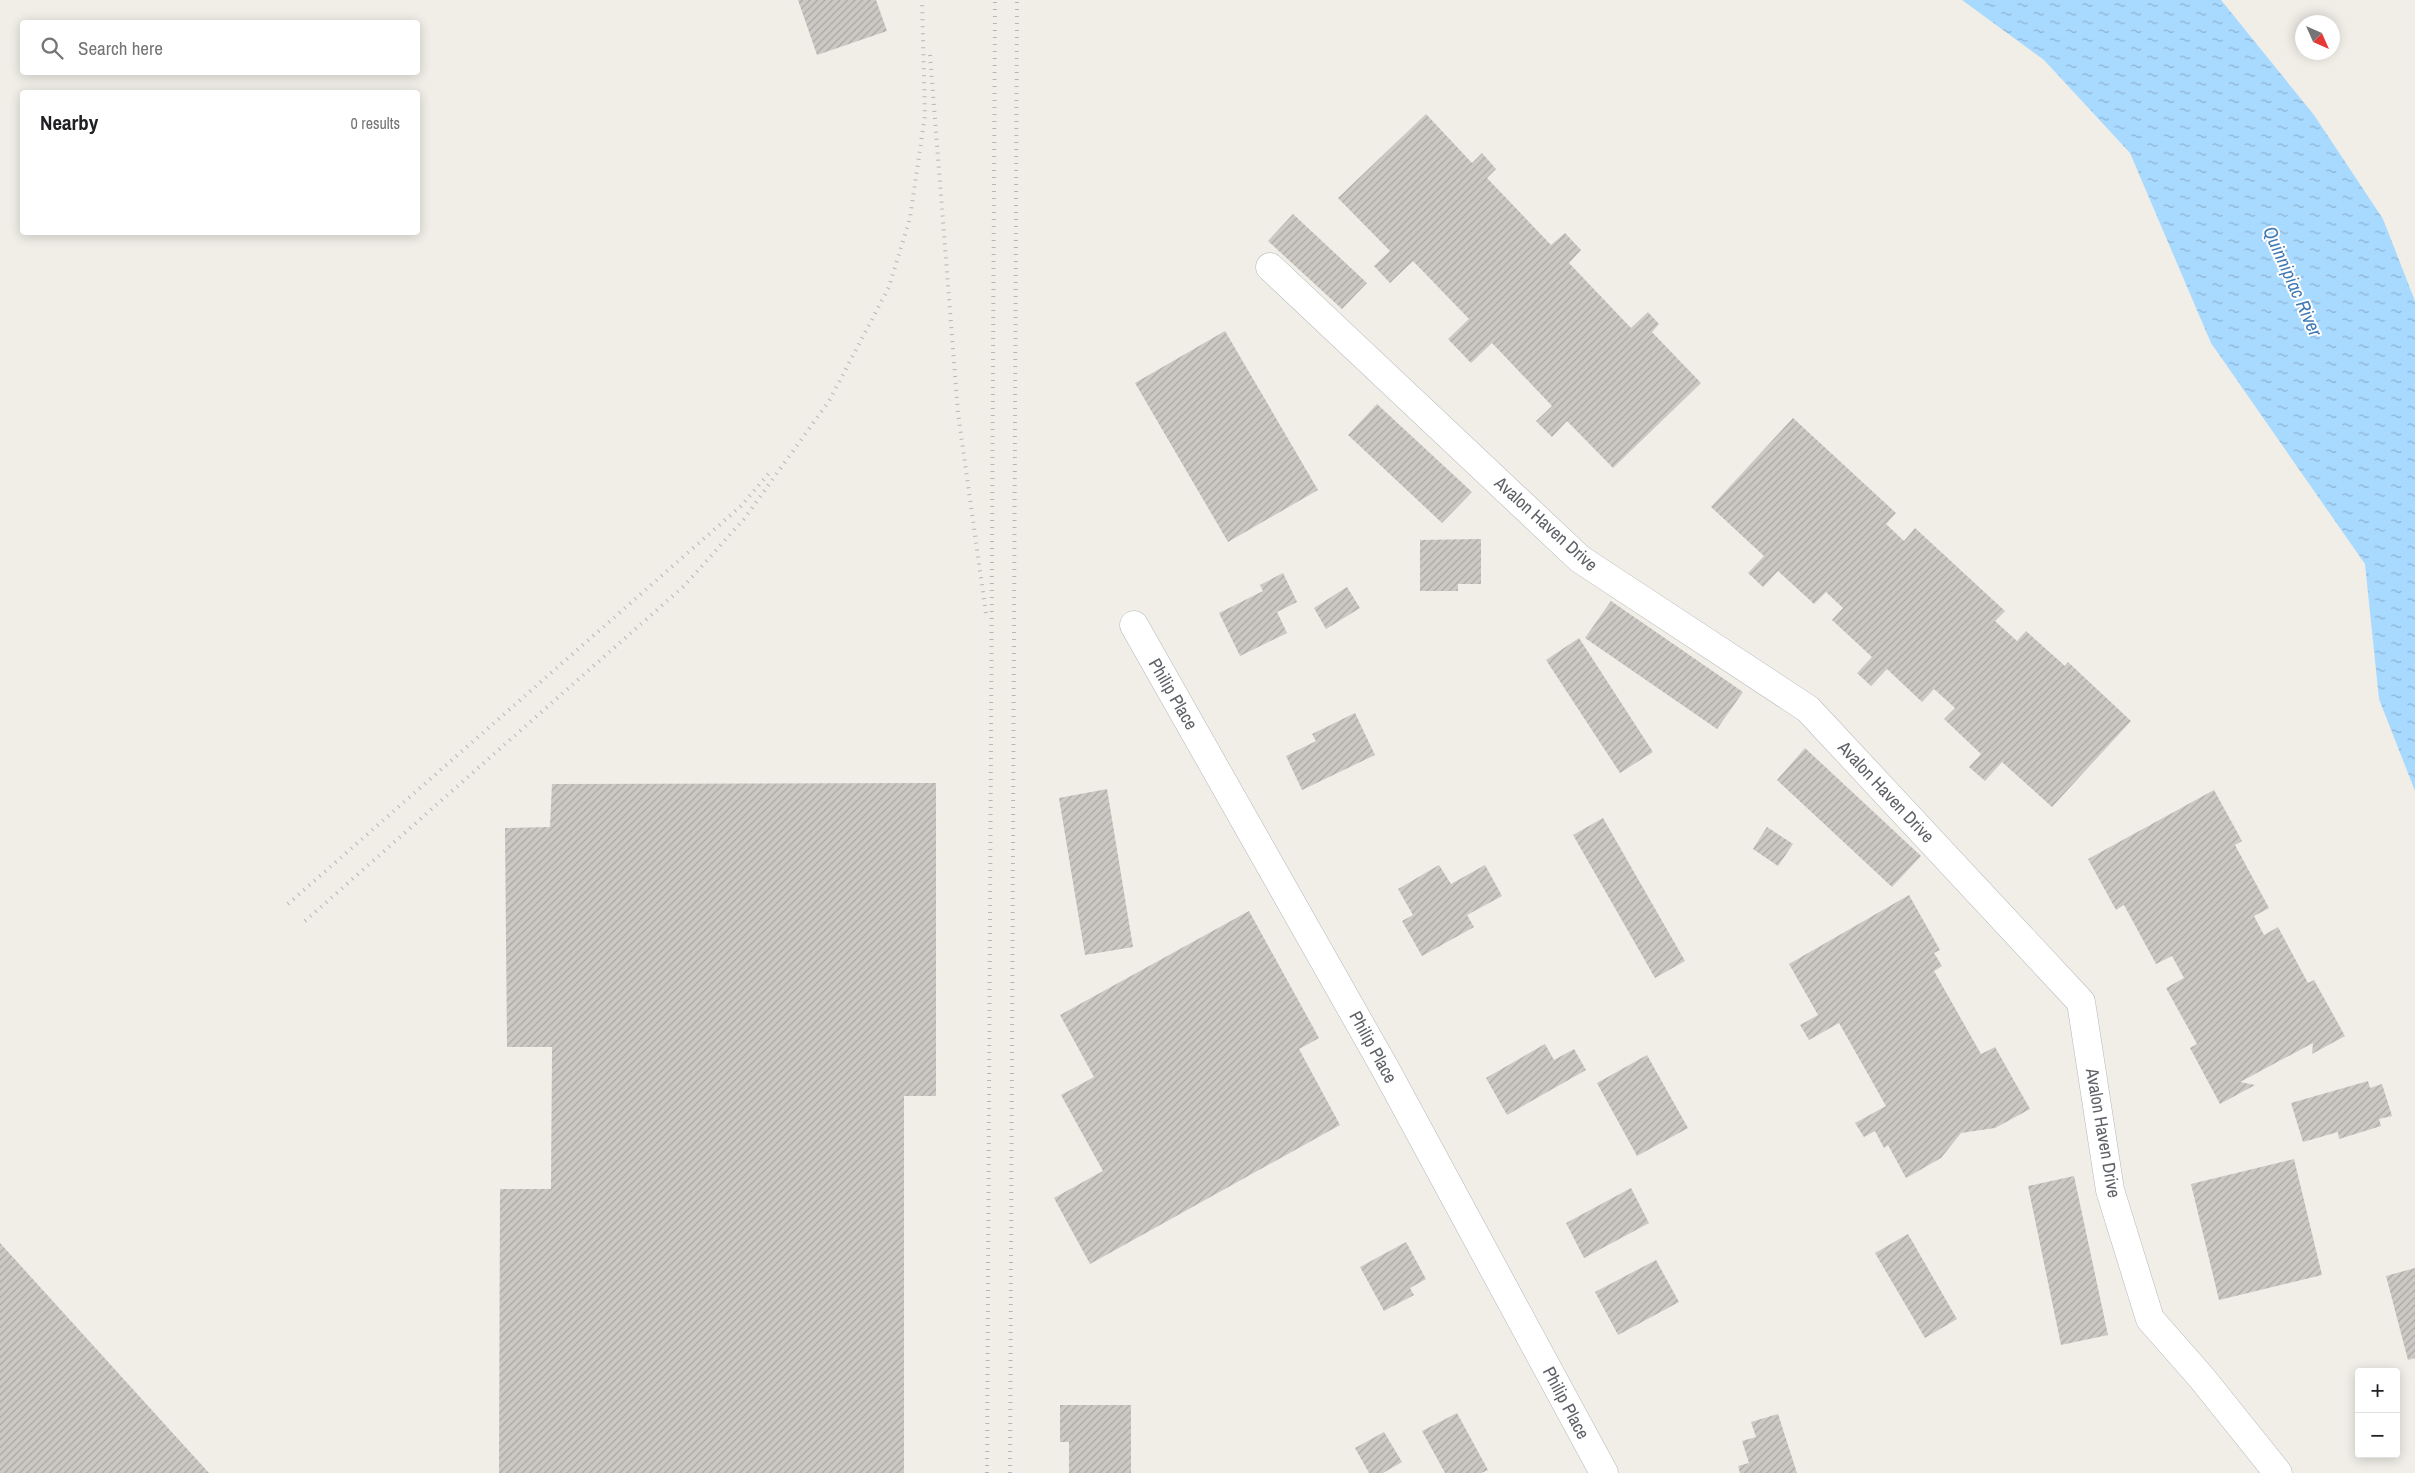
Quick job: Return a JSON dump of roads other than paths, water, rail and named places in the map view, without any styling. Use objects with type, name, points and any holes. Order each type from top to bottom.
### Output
[{"type":"street","name":"Avalon Haven Drive","points":[[1270,267],[1580,559],[1808,709],[2081,1002],[2110,1190],[2150,1319],[2201,1377],[2278,1473]]},
{"type":"street","name":"Philip Place","points":[[1134,625],[1386,1070],[1604,1473]]},
{"type":"water","name":"Quinnipiac River","points":[[1962,0],[2221,0],[2314,115],[2383,219],[2415,301],[2415,791],[2379,699],[2365,564],[2211,343],[2130,153],[2044,60]]},
{"type":"railway","points":[[305,921],[684,586],[744,519],[829,401],[889,287],[910,218],[925,115],[922,0]]},
{"type":"railway","points":[[987,1473],[995,0]]},
{"type":"railway","points":[[1010,1473],[1017,0]]},
{"type":"railway","points":[[930,55],[958,413],[986,614]]},
{"type":"railway","points":[[288,904],[741,506],[770,472]]}]
